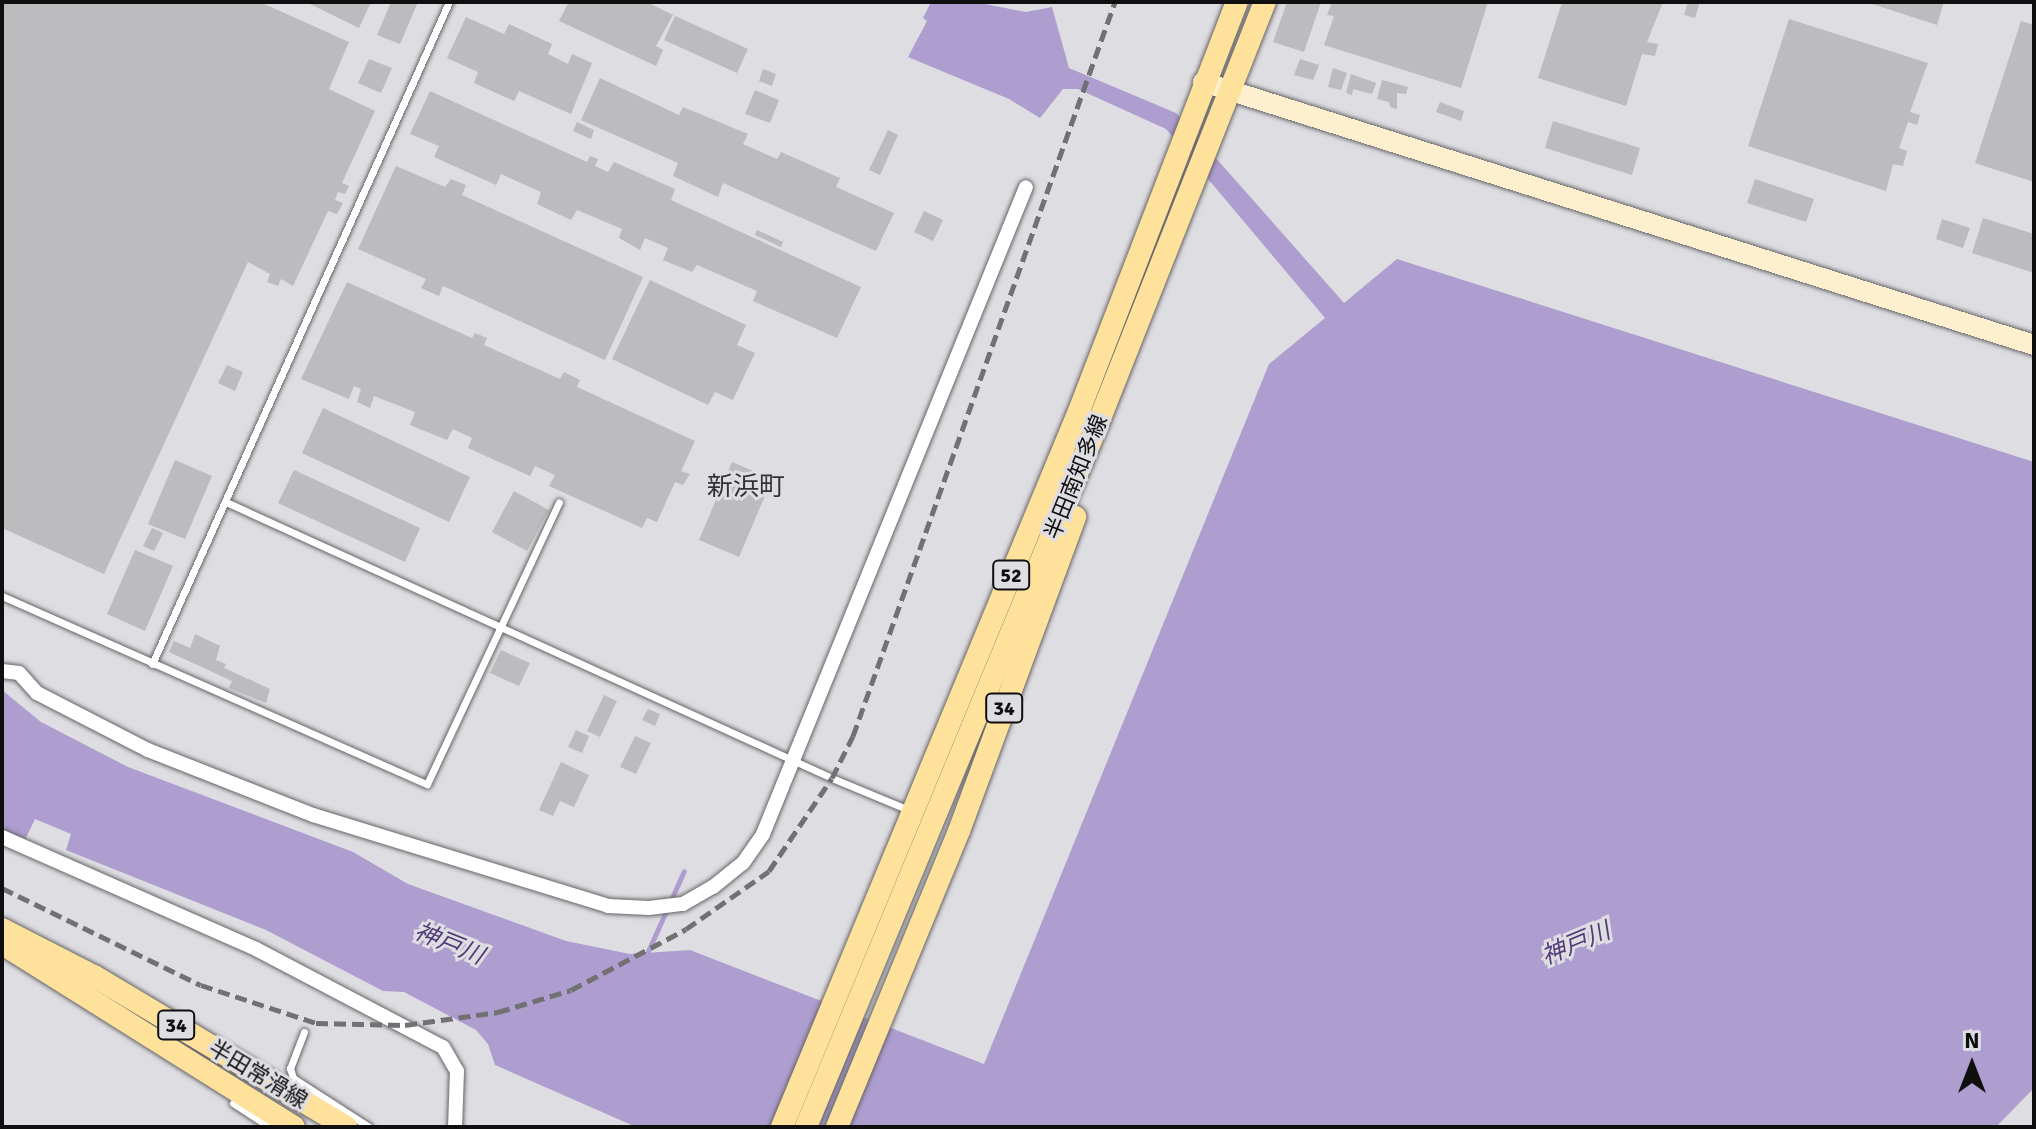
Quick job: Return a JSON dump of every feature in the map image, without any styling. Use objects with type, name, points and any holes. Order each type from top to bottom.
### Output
[{"type":"main road","name":"半田南知多線","points":[[924,816],[1203,82],[1237,2]]},
{"type":"main road","name":"半田南知多線","points":[[806,1127],[857,977],[924,816],[1099,421],[1265,2]]},
{"type":"main road","name":"34","points":[[837,1127],[959,831],[1077,511],[1099,421]]},
{"type":"main road","name":"34","points":[[3,940],[235,1096],[294,1127]]},
{"type":"main road","name":"半田常滑線","points":[[3,940],[324,1127]]},
{"type":"main road","name":"半田常滑線","points":[[3,940],[94,976],[346,1127]]},
{"type":"main road","name":"半田南知多線","points":[[782,1127],[857,977]]},
{"type":"street","points":[[1203,82],[2034,345]]},
{"type":"street","points":[[2,671],[19,673],[37,693],[148,750],[313,815],[608,906],[649,908],[683,904],[713,887],[743,863],[763,834],[1026,187]]},
{"type":"street","points":[[2,837],[256,949],[443,1047],[457,1071],[455,1127]]},
{"type":"lane","points":[[152,664],[449,2]]},
{"type":"lane","points":[[226,502],[795,761],[924,816]]},
{"type":"lane","points":[[2,596],[427,784],[559,502]]},
{"type":"lane","points":[[304,1032],[290,1068],[293,1078],[369,1127]]},
{"type":"lane","points":[[235,1096],[270,1127]]},
{"type":"water","name":"神戸川","points":[[931,2],[975,2],[1026,12],[1052,7],[1069,68],[1176,113],[1344,303],[1397,259],[2034,462],[2034,1088],[1996,1127],[636,1127],[495,1065],[488,1044],[476,1030],[404,992],[383,991],[266,930],[66,850],[71,834],[35,819],[24,842],[2,832],[2,690],[41,722],[128,767],[353,852],[408,884],[566,941],[630,954],[690,950],[984,1064],[1269,364],[1325,318],[1166,129],[1078,89],[1063,89],[1040,118],[1009,99],[908,57],[927,21],[923,18]]},
{"type":"building","points":[[2,2],[260,2],[349,42],[329,89],[375,111],[342,183],[349,186],[345,194],[338,192],[335,200],[343,203],[337,214],[328,211],[293,286],[281,279],[278,286],[267,282],[270,274],[248,262],[104,574],[2,528]]},
{"type":"building","points":[[306,2],[371,2],[359,28]]},
{"type":"building","points":[[391,2],[418,2],[400,44],[377,35]]},
{"type":"building","points":[[569,2],[647,2],[673,15],[656,46],[663,50],[656,66],[559,21]]},
{"type":"building","points":[[1287,2],[1321,2],[1304,52],[1273,42]]},
{"type":"building","points":[[1332,2],[1488,2],[1461,88],[1324,45],[1334,16],[1327,15]]},
{"type":"building","points":[[1562,2],[1663,2],[1647,42],[1658,44],[1655,56],[1642,54],[1626,106],[1538,78]]},
{"type":"building","points":[[1688,2],[1700,2],[1695,18],[1684,15]]},
{"type":"building","points":[[1866,2],[1944,2],[1937,25]]},
{"type":"building","points":[[675,16],[748,49],[737,73],[664,40]]},
{"type":"building","points":[[466,17],[504,34],[509,24],[552,44],[548,54],[568,64],[572,54],[592,63],[571,114],[519,91],[514,101],[474,83],[478,72],[447,58]]},
{"type":"building","points":[[1789,19],[1928,63],[1910,112],[1920,115],[1917,125],[1908,122],[1899,148],[1907,151],[1903,166],[1893,164],[1886,191],[1748,146]]},
{"type":"building","points":[[2021,21],[2034,25],[2034,182],[1975,163]]},
{"type":"building","points":[[369,59],[392,68],[381,93],[358,83]]},
{"type":"building","points":[[1300,59],[1319,65],[1313,80],[1294,75]]},
{"type":"building","points":[[1333,68],[1347,73],[1341,90],[1328,87]]},
{"type":"building","points":[[763,69],[776,74],[772,86],[759,81]]},
{"type":"building","points":[[1351,74],[1376,83],[1372,94],[1353,89],[1352,95],[1346,93]]},
{"type":"building","points":[[600,78],[679,115],[683,107],[748,134],[743,144],[777,159],[781,152],[840,178],[836,187],[894,213],[876,251],[723,183],[718,197],[673,176],[678,163],[581,120]]},
{"type":"building","points":[[1382,80],[1408,87],[1406,94],[1397,93],[1397,109],[1390,107],[1389,102],[1377,99]]},
{"type":"building","points":[[755,90],[779,100],[770,123],[745,114]]},
{"type":"building","points":[[430,91],[587,162],[590,156],[598,159],[595,166],[608,172],[614,162],[675,189],[671,200],[861,287],[837,338],[753,301],[757,291],[697,265],[692,272],[663,260],[668,248],[645,238],[640,250],[619,238],[622,229],[577,210],[571,220],[537,204],[541,192],[501,174],[496,185],[434,157],[439,146],[410,134]]},
{"type":"building","points":[[1440,102],[1464,111],[1461,121],[1436,112]]},
{"type":"building","points":[[1553,121],[1640,148],[1632,175],[1545,148]]},
{"type":"building","points":[[577,122],[594,130],[591,139],[573,131]]},
{"type":"building","points":[[888,130],[898,135],[880,175],[869,170]]},
{"type":"building","points":[[396,166],[445,187],[451,179],[466,185],[462,195],[643,277],[605,360],[443,286],[439,296],[421,288],[426,279],[358,249]]},
{"type":"building","points":[[1755,179],[1814,199],[1806,222],[1747,203]]},
{"type":"building","points":[[924,211],[943,220],[933,241],[914,232]]},
{"type":"building","points":[[1983,218],[2034,234],[2034,273],[1972,253]]},
{"type":"building","points":[[1942,219],[1970,228],[1963,248],[1936,239]]},
{"type":"building","points":[[757,230],[783,242],[781,247],[755,235]]},
{"type":"building","points":[[650,280],[746,325],[737,345],[755,353],[733,400],[715,392],[708,405],[612,359]]},
{"type":"building","points":[[347,282],[472,338],[475,333],[487,338],[484,345],[560,379],[564,372],[580,380],[577,387],[695,441],[681,471],[690,474],[683,485],[675,482],[657,522],[647,518],[642,528],[549,486],[555,475],[535,466],[530,476],[468,448],[472,438],[453,429],[447,440],[410,425],[415,412],[374,396],[370,408],[357,402],[361,389],[354,386],[349,399],[301,379]]},
{"type":"building","points":[[227,365],[243,372],[235,391],[218,383]]},
{"type":"building","points":[[323,408],[470,477],[449,522],[302,453]]},
{"type":"building","points":[[175,460],[212,476],[185,539],[148,524]]},
{"type":"building","points":[[732,462],[772,479],[739,557],[699,540]]},
{"type":"building","points":[[294,470],[420,528],[405,562],[278,503]]},
{"type":"building","points":[[514,491],[549,510],[527,551],[492,532]]},
{"type":"building","points":[[152,528],[163,533],[154,551],[143,546]]},
{"type":"building","points":[[135,550],[173,566],[145,631],[107,614]]},
{"type":"building","points":[[195,634],[220,646],[216,660],[226,664],[224,668],[270,689],[266,703],[229,688],[232,681],[169,652],[174,641],[190,648]]},
{"type":"building","points":[[501,650],[530,663],[519,686],[490,673]]},
{"type":"building","points":[[604,695],[617,701],[600,737],[587,731]]},
{"type":"building","points":[[648,709],[660,714],[655,726],[642,720]]},
{"type":"building","points":[[576,730],[589,736],[582,753],[568,747]]},
{"type":"building","points":[[635,736],[651,743],[636,774],[620,767]]},
{"type":"building","points":[[561,762],[589,775],[574,807],[560,801],[553,816],[539,810]]},
{"type":"waterway","points":[[645,958],[684,871]]},
{"type":"railway","points":[[2,888],[201,985],[316,1023],[405,1025],[498,1012],[571,990],[686,929],[769,871],[832,778],[853,736],[1115,2]]},
{"type":"district","name":"新浜町","points":[[746,488]]}]
